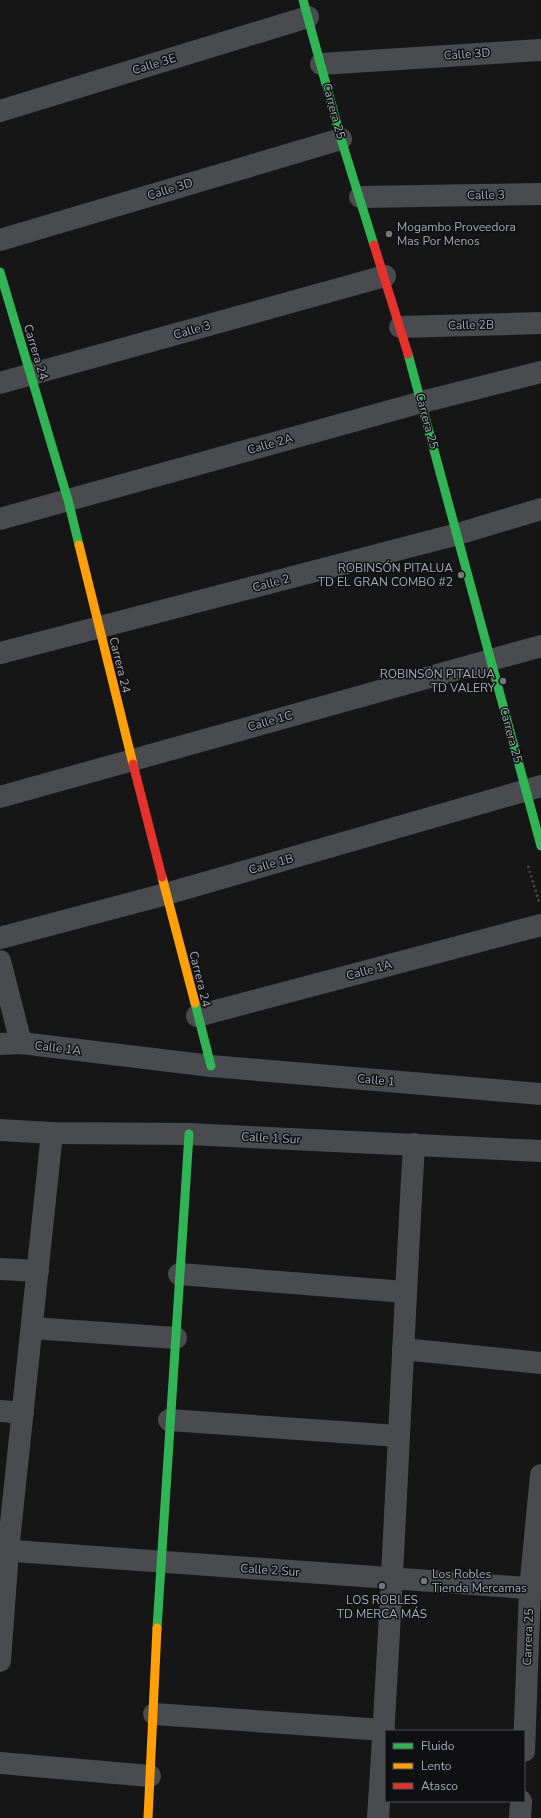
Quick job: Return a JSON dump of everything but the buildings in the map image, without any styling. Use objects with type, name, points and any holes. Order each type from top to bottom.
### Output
[{"type":"street","name":"Carrera 25","points":[[305,9],[340,139],[385,276],[422,402],[491,659],[533,788],[541,846]]},
{"type":"street","name":"Calle 3E","points":[[0,111],[305,9]]},
{"type":"street","name":"Calle 3D","points":[[321,64],[541,50]]},
{"type":"street","name":"Calle 3D","points":[[0,240],[340,139]]},
{"type":"street","name":"Calle 3","points":[[360,197],[541,194]]},
{"type":"street","name":"Carrera 24","points":[[0,272],[68,500],[98,628],[211,1066]]},
{"type":"street","name":"Calle 3","points":[[0,383],[385,276]]},
{"type":"street","name":"Calle 2B","points":[[400,327],[541,324]]},
{"type":"street","name":"Calle 2A","points":[[0,519],[422,402],[541,372]]},
{"type":"street","name":"Calle 2","points":[[0,653],[458,534],[541,510]]},
{"type":"street","name":"Calle 1C","points":[[0,797],[541,646]]},
{"type":"street","name":"Calle 1B","points":[[0,938],[166,894],[533,788]]},
{"type":"street","name":"Calle 1A","points":[[197,1016],[541,925]]},
{"type":"street","points":[[0,961],[10,1043]]},
{"type":"street","name":"Calle 1A","points":[[10,1043],[211,1066]]},
{"type":"street","name":"Calle 1","points":[[211,1066],[541,1094]]},
{"type":"street","name":"Calle 1 Sur","points":[[0,1130],[52,1133],[189,1134],[541,1151]]},
{"type":"street","points":[[0,1661],[4,1550],[23,1413],[52,1133]]},
{"type":"street","points":[[148,1818],[160,1562],[189,1134]]},
{"type":"street","points":[[378,1818],[383,1790],[384,1730],[393,1579],[398,1436],[414,1144]]},
{"type":"street","points":[[0,1269],[38,1271]]},
{"type":"street","points":[[179,1274],[405,1292]]},
{"type":"street","points":[[32,1328],[176,1338]]},
{"type":"street","points":[[403,1349],[541,1363]]},
{"type":"street","points":[[0,1411],[23,1413]]},
{"type":"street","points":[[169,1420],[398,1436]]},
{"type":"street","name":"Carrera 25","points":[[530,1741],[535,1589],[541,1475]]},
{"type":"street","name":"Calle 2 Sur","points":[[4,1550],[535,1589]]},
{"type":"street","points":[[154,1714],[384,1730]]},
{"type":"street","points":[[0,1763],[150,1776]]},
{"type":"street","points":[[520,1818],[521,1802]]},
{"type":"traffic: fast","points":[[303,0],[341,139],[374,245]]},
{"type":"traffic: fast","points":[[0,272],[68,500],[79,545]]},
{"type":"traffic: fast","points":[[408,354],[541,846]]},
{"type":"traffic: fast","points":[[195,1003],[211,1066]]},
{"type":"traffic: fast","points":[[157,1628],[189,1134]]},
{"type":"traffic: slow","points":[[79,545],[133,764]]},
{"type":"traffic: slow","points":[[162,877],[195,1003]]},
{"type":"traffic: slow","points":[[148,1818],[157,1628]]},
{"type":"traffic: jam","points":[[374,245],[408,354]]},
{"type":"traffic: jam","points":[[133,764],[162,877]]},
{"type":"place","name":"Mogambo Proveedora Mas Por Menos","points":[[389,234]]},
{"type":"place","name":"ROBINSÓN PITALUA TD EL GRAN COMBO #2","points":[[461,575]]},
{"type":"place","name":"ROBINSÓN PITALUA TD VALERY","points":[[503,681]]},
{"type":"place","name":"Los Robles Tienda Mercamas","points":[[424,1581]]},
{"type":"place","name":"LOS ROBLES TD MERCA MÁS","points":[[382,1586]]}]
